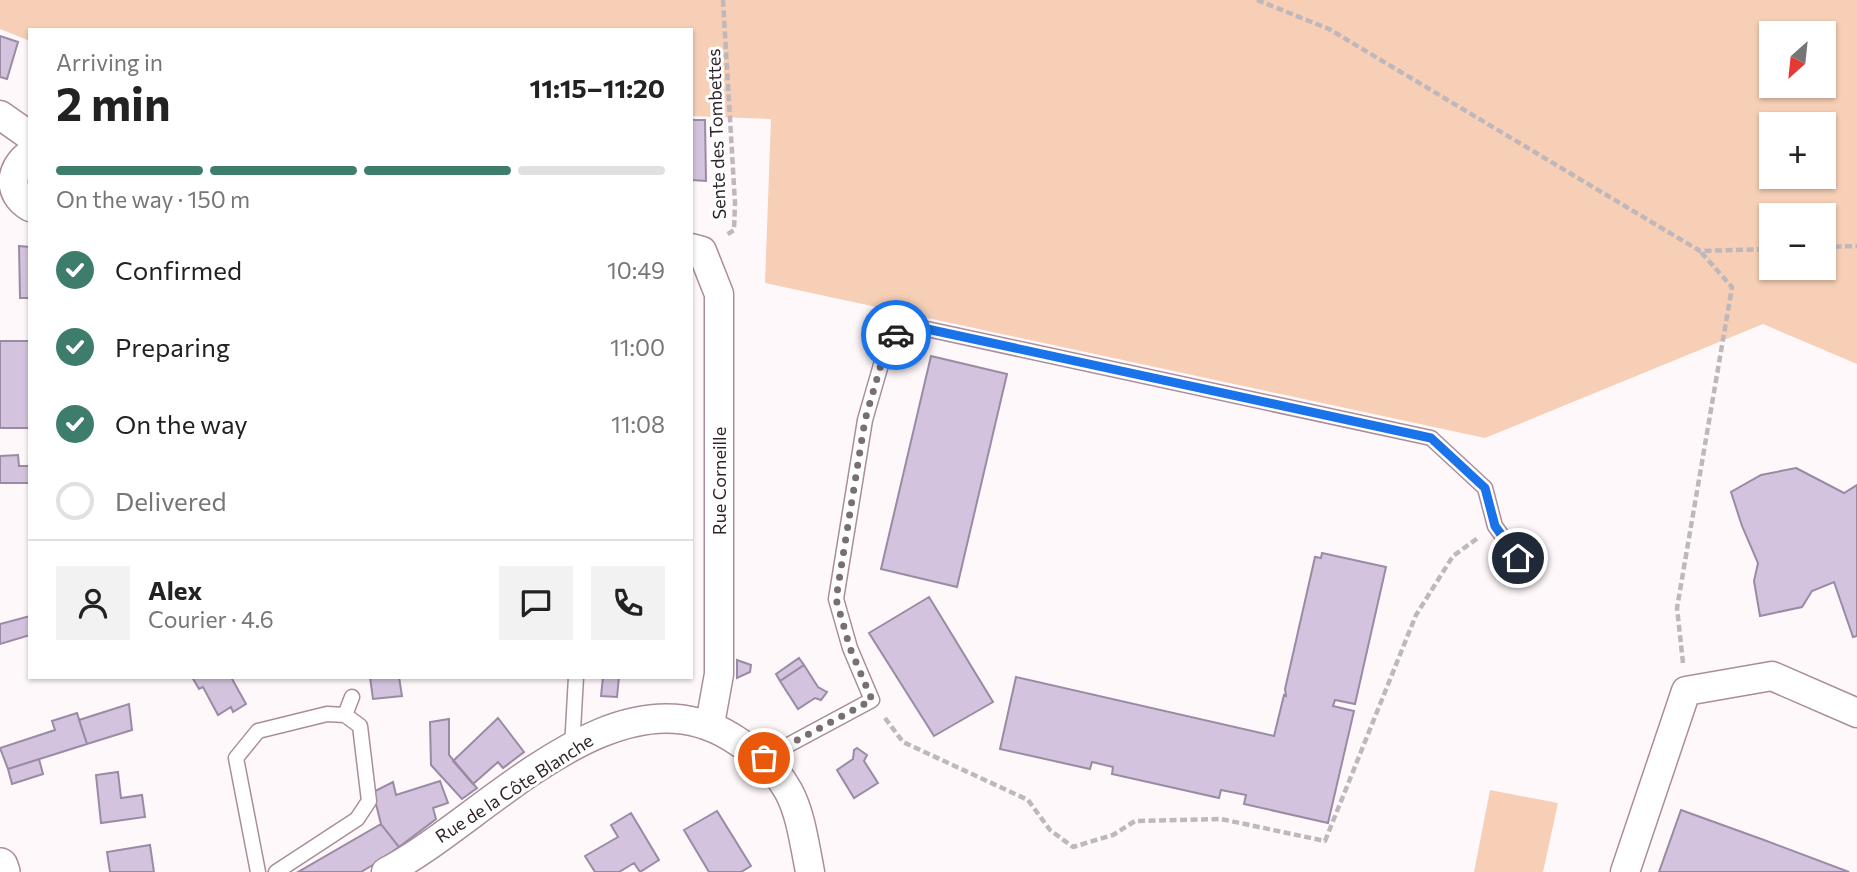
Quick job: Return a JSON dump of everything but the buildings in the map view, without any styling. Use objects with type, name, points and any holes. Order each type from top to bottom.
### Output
[{"type":"street","points":[[0,115],[28,135]]},
{"type":"street","points":[[28,155],[19,162],[13,173],[13,188],[19,200],[28,206]]},
{"type":"street","name":"Rue Corneille","points":[[697,250],[719,294],[719,674],[710,724]]},
{"type":"street","points":[[1625,872],[1686,691],[1772,676],[1857,713]]},
{"type":"street","name":"Rue de la Côte Blanche","points":[[386,872],[538,768],[604,729],[673,717],[710,724],[764,758],[785,784],[799,815],[810,872]]},
{"type":"street","points":[[0,866],[2,872]]},
{"type":"lane","points":[[764,758],[872,700],[850,648],[836,599],[865,420],[889,337],[927,329],[1431,438],[1485,488],[1495,526],[1518,558]]},
{"type":"lane","points":[[572,748],[576,679]]},
{"type":"lane","points":[[345,715],[352,697]]},
{"type":"lane","points":[[258,872],[236,758],[258,731],[327,714],[345,715],[360,726],[369,801],[357,819],[276,872]]},
{"type":"path","name":"Sente des Tombettes","points":[[697,250],[734,230],[730,74],[723,0]]},
{"type":"path","points":[[1257,0],[1329,29],[1700,251],[1732,287],[1677,608],[1686,691]]},
{"type":"path","points":[[1836,247],[1857,246]]},
{"type":"path","points":[[1700,251],[1759,249]]},
{"type":"path","points":[[872,700],[903,742],[1028,800],[1050,830],[1073,847],[1113,835],[1135,821],[1221,819],[1325,841],[1416,615],[1453,556],[1495,526]]},
{"type":"shaded area","points":[[0,0],[1857,0],[1857,364],[1763,324],[1485,438],[765,283],[771,119],[693,116],[693,28],[28,28],[28,40],[0,29]]},
{"type":"shaded area","points":[[1490,790],[1558,803],[1543,872],[1474,872]]},
{"type":"way so far","points":[[764,758],[872,700],[850,648],[836,599],[865,420],[889,337],[896,335]]},
{"type":"route","points":[[896,335],[927,329],[1431,438],[1485,488],[1495,526],[1518,558]]}]
